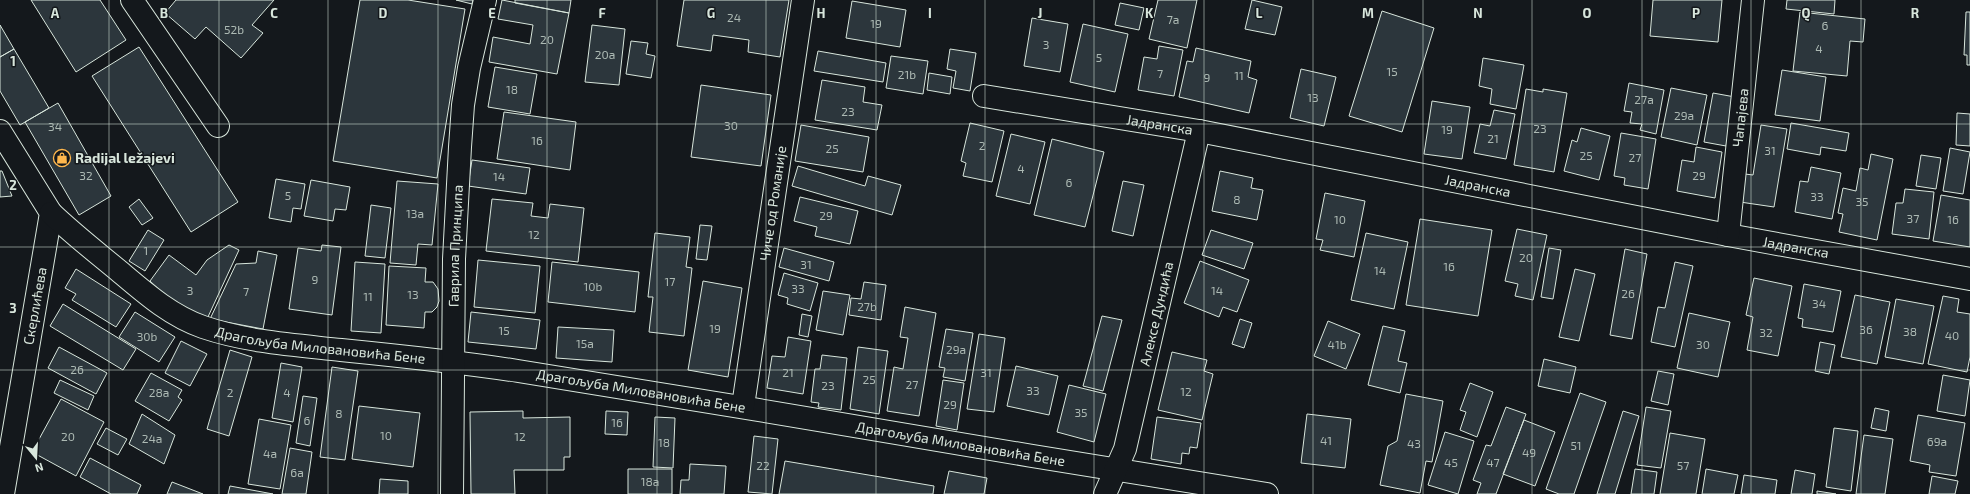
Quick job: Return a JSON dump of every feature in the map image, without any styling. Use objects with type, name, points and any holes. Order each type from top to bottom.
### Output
[{"type":"street","points":[[132,0],[218,126]]},
{"type":"street","name":"Гаврила Принципа","points":[[452,494],[456,198],[463,105],[469,68],[485,0]]},
{"type":"street","name":"Чиче од Романије","points":[[743,406],[803,0]]},
{"type":"street","name":"Чапајева","points":[[1728,235],[1753,0]]},
{"type":"street","name":"Јадранска","points":[[984,96],[1199,131],[1728,235],[1970,279]]},
{"type":"street","points":[[0,131],[52,213]]},
{"type":"street","name":"Алексе Дундића","points":[[1106,494],[1125,449],[1199,131]]},
{"type":"street","name":"Драгољуба Миловановића Бене","points":[[52,213],[78,239],[143,291],[178,316],[200,326],[224,334],[276,343],[454,361],[743,406],[1267,494]]},
{"type":"street","name":"Скерлићева","points":[[4,494],[52,213]]},
{"type":"building","points":[[31,0],[100,0],[126,40],[76,72]]},
{"type":"building","points":[[176,0],[274,0],[252,25],[263,33],[241,58],[206,27],[195,39],[165,13]]},
{"type":"building","points":[[360,0],[408,0],[465,9],[437,178],[333,161]]},
{"type":"building","points":[[456,0],[473,0],[472,4]]},
{"type":"building","points":[[502,0],[569,13],[557,74],[489,62],[493,37],[530,44],[533,25],[498,19]]},
{"type":"building","points":[[515,0],[571,0],[569,13],[515,3]]},
{"type":"building","points":[[684,0],[789,0],[780,57],[748,52],[749,40],[713,35],[711,51],[677,46]]},
{"type":"building","points":[[1158,0],[1197,0],[1187,48],[1149,39]]},
{"type":"building","points":[[1252,0],[1282,7],[1275,35],[1245,29]]},
{"type":"building","points":[[1653,0],[1722,0],[1718,42],[1650,36]]},
{"type":"building","points":[[1787,0],[1835,0],[1834,14],[1786,9]]},
{"type":"building","points":[[852,1],[906,10],[900,47],[846,38]]},
{"type":"building","points":[[1120,3],[1144,8],[1139,30],[1115,25]]},
{"type":"building","points":[[1382,11],[1434,28],[1402,132],[1349,116]]},
{"type":"building","points":[[1800,12],[1865,19],[1863,42],[1850,41],[1847,76],[1793,71]]},
{"type":"building","points":[[1966,12],[1970,12],[1970,65],[1967,65],[1967,55],[1964,55]]},
{"type":"building","points":[[1032,18],[1068,24],[1060,72],[1024,66]]},
{"type":"building","points":[[1083,24],[1128,34],[1115,92],[1070,82]]},
{"type":"building","points":[[0,25],[14,49],[0,57]]},
{"type":"building","points":[[592,25],[625,29],[619,85],[585,82]]},
{"type":"building","points":[[631,41],[648,43],[646,54],[655,56],[651,78],[626,74]]},
{"type":"building","points":[[1159,46],[1183,50],[1174,96],[1138,90],[1144,57],[1157,59]]},
{"type":"building","points":[[139,47],[238,202],[191,232],[92,76]]},
{"type":"building","points":[[1196,48],[1251,61],[1248,77],[1257,80],[1249,113],[1179,97],[1187,61],[1193,62]]},
{"type":"building","points":[[14,49],[49,108],[20,125],[0,91],[0,57]]},
{"type":"building","points":[[950,49],[976,53],[970,91],[953,88],[956,71],[947,69]]},
{"type":"building","points":[[818,51],[886,63],[883,82],[814,71]]},
{"type":"building","points":[[891,56],[928,61],[923,94],[886,88]]},
{"type":"building","points":[[1483,58],[1524,65],[1516,109],[1490,104],[1492,89],[1479,86]]},
{"type":"building","points":[[495,67],[537,74],[530,114],[488,107]]},
{"type":"building","points":[[1301,69],[1336,77],[1324,126],[1290,118]]},
{"type":"building","points":[[1782,70],[1826,77],[1820,121],[1775,115]]},
{"type":"building","points":[[929,73],[952,77],[950,94],[927,90]]},
{"type":"building","points":[[822,80],[865,87],[863,102],[882,105],[877,130],[815,120]]},
{"type":"building","points":[[1629,83],[1664,90],[1656,134],[1640,130],[1642,124],[1630,123],[1632,112],[1624,111]]},
{"type":"building","points":[[701,85],[771,95],[761,166],[691,157]]},
{"type":"building","points":[[1671,88],[1707,95],[1697,145],[1661,137]]},
{"type":"building","points":[[1526,89],[1543,92],[1543,89],[1567,93],[1554,172],[1514,165]]},
{"type":"building","points":[[1713,93],[1735,97],[1726,146],[1704,142]]},
{"type":"building","points":[[1432,101],[1470,107],[1462,159],[1424,154]]},
{"type":"building","points":[[58,103],[111,196],[79,215],[25,122]]},
{"type":"building","points":[[1494,110],[1515,114],[1506,159],[1474,153],[1480,124],[1490,126]]},
{"type":"building","points":[[504,112],[576,122],[570,170],[497,159]]},
{"type":"building","points":[[1957,113],[1970,114],[1970,146],[1956,145]]},
{"type":"building","points":[[970,123],[1004,131],[992,182],[963,176],[966,163],[961,161]]},
{"type":"building","points":[[1791,123],[1849,133],[1846,151],[1821,147],[1820,155],[1787,149]]},
{"type":"building","points":[[801,125],[869,137],[863,172],[795,161]]},
{"type":"building","points":[[1761,125],[1787,129],[1774,207],[1740,202],[1745,174],[1753,175]]},
{"type":"building","points":[[1581,128],[1610,136],[1599,180],[1564,171],[1572,140],[1577,142]]},
{"type":"building","points":[[1621,133],[1656,139],[1648,189],[1624,185],[1625,178],[1614,176]]},
{"type":"building","points":[[1011,134],[1045,142],[1030,204],[996,196]]},
{"type":"building","points":[[1052,139],[1104,152],[1085,227],[1034,215]]},
{"type":"building","points":[[1696,147],[1722,152],[1715,198],[1677,191],[1682,160],[1694,162]]},
{"type":"building","points":[[1950,148],[1970,152],[1963,194],[1943,191]]},
{"type":"building","points":[[1871,154],[1893,159],[1877,240],[1839,232],[1843,214],[1838,213],[1843,188],[1856,191],[1860,168],[1868,170]]},
{"type":"building","points":[[1921,155],[1941,158],[1936,189],[1916,186]]},
{"type":"building","points":[[472,160],[530,168],[526,194],[468,186]]},
{"type":"building","points":[[798,166],[865,186],[868,176],[901,185],[892,215],[792,186]]},
{"type":"building","points":[[1811,167],[1841,173],[1832,219],[1795,212],[1800,181],[1808,182]]},
{"type":"building","points":[[0,171],[2,171],[12,196],[0,197]]},
{"type":"building","points":[[1220,171],[1253,178],[1251,188],[1263,190],[1257,220],[1212,211]]},
{"type":"building","points":[[276,179],[305,184],[301,209],[293,208],[291,222],[269,218]]},
{"type":"building","points":[[311,180],[350,187],[346,210],[335,209],[333,221],[304,216]]},
{"type":"building","points":[[397,181],[438,184],[432,245],[418,244],[416,265],[390,263]]},
{"type":"building","points":[[1123,181],[1144,185],[1133,236],[1112,231]]},
{"type":"building","points":[[1905,189],[1934,192],[1929,239],[1892,234],[1896,203],[1903,203]]},
{"type":"building","points":[[1325,193],[1365,201],[1354,257],[1320,250],[1323,240],[1316,239]]},
{"type":"building","points":[[1941,195],[1970,200],[1970,247],[1933,241]]},
{"type":"building","points":[[800,197],[858,211],[850,244],[815,236],[817,227],[794,221]]},
{"type":"building","points":[[139,199],[153,218],[142,225],[129,207]]},
{"type":"building","points":[[492,199],[533,203],[531,216],[548,218],[550,204],[584,208],[578,262],[486,251]]},
{"type":"building","points":[[371,205],[391,208],[385,258],[365,256]]},
{"type":"building","points":[[1420,219],[1492,230],[1478,316],[1406,305]]},
{"type":"building","points":[[700,225],[712,226],[707,260],[696,259]]},
{"type":"building","points":[[1517,229],[1547,235],[1533,300],[1515,296],[1518,284],[1505,281]]},
{"type":"building","points":[[148,230],[164,240],[145,271],[129,261]]},
{"type":"building","points":[[1211,230],[1253,243],[1244,269],[1202,255]]},
{"type":"building","points":[[655,233],[690,237],[686,267],[692,268],[684,336],[649,332],[653,297],[648,297]]},
{"type":"building","points":[[1366,233],[1408,242],[1394,309],[1351,300]]},
{"type":"building","points":[[229,245],[239,250],[207,319],[172,302],[150,281],[169,255],[196,275],[207,260]]},
{"type":"building","points":[[322,245],[341,247],[332,315],[289,309],[298,248],[321,251]]},
{"type":"building","points":[[784,248],[834,262],[829,281],[779,267]]},
{"type":"building","points":[[1549,248],[1561,250],[1553,299],[1541,297]]},
{"type":"building","points":[[1625,249],[1647,254],[1632,339],[1610,335]]},
{"type":"building","points":[[258,251],[277,255],[263,329],[210,319],[236,264],[256,263]]},
{"type":"building","points":[[478,260],[540,266],[535,313],[474,307]]},
{"type":"building","points":[[1200,261],[1249,280],[1237,312],[1223,307],[1219,317],[1184,303]]},
{"type":"building","points":[[355,262],[385,264],[381,333],[351,331]]},
{"type":"building","points":[[552,262],[639,272],[635,312],[548,302]]},
{"type":"building","points":[[1675,262],[1693,266],[1675,347],[1651,342],[1658,307],[1665,308]]},
{"type":"building","points":[[389,266],[426,268],[425,282],[433,282],[438,289],[439,301],[437,307],[432,312],[425,312],[424,328],[386,325]]},
{"type":"building","points":[[76,269],[131,304],[116,327],[72,300],[76,294],[65,288]]},
{"type":"building","points":[[1575,269],[1595,274],[1579,341],[1559,337]]},
{"type":"building","points":[[784,273],[818,283],[810,311],[787,304],[788,298],[778,295]]},
{"type":"building","points":[[1754,278],[1792,286],[1778,356],[1747,350],[1753,317],[1746,315]]},
{"type":"building","points":[[703,281],[742,288],[728,377],[688,370]]},
{"type":"building","points":[[864,282],[886,285],[881,320],[849,315],[851,298],[861,299]]},
{"type":"building","points":[[1804,284],[1841,291],[1833,332],[1802,327],[1803,319],[1798,318]]},
{"type":"building","points":[[823,291],[850,295],[843,335],[816,330]]},
{"type":"building","points":[[1855,295],[1890,302],[1877,364],[1841,357]]},
{"type":"building","points":[[1943,296],[1959,299],[1957,312],[1970,314],[1970,357],[1967,372],[1928,364]]},
{"type":"building","points":[[1896,299],[1934,306],[1923,364],[1885,357]]},
{"type":"building","points":[[63,304],[136,349],[123,370],[50,326]]},
{"type":"building","points":[[905,307],[936,313],[919,416],[887,411],[894,367],[903,369],[908,338],[900,337]]},
{"type":"building","points":[[135,312],[175,337],[159,362],[119,337]]},
{"type":"building","points":[[471,312],[540,320],[536,349],[468,342]]},
{"type":"building","points":[[1689,313],[1730,322],[1718,377],[1677,368]]},
{"type":"building","points":[[802,314],[812,316],[808,337],[799,335]]},
{"type":"building","points":[[1102,316],[1122,320],[1103,391],[1083,386]]},
{"type":"building","points":[[1240,319],[1252,323],[1244,348],[1232,344]]},
{"type":"building","points":[[1328,321],[1360,334],[1346,369],[1314,356]]},
{"type":"building","points":[[1383,326],[1405,331],[1398,361],[1407,363],[1400,393],[1368,385]]},
{"type":"building","points":[[558,327],[614,330],[612,362],[556,358]]},
{"type":"building","points":[[946,329],[973,333],[965,381],[943,377],[945,368],[939,367]]},
{"type":"building","points":[[979,334],[1005,338],[994,412],[967,409]]},
{"type":"building","points":[[788,337],[811,341],[803,394],[767,388],[772,356],[785,357]]},
{"type":"building","points":[[181,341],[207,354],[190,386],[165,373]]},
{"type":"building","points":[[1820,342],[1835,345],[1829,374],[1815,371]]},
{"type":"building","points":[[59,347],[107,373],[96,394],[48,368]]},
{"type":"building","points":[[858,347],[888,351],[879,414],[850,409]]},
{"type":"building","points":[[230,350],[252,357],[229,436],[207,429]]},
{"type":"building","points":[[1172,352],[1207,360],[1204,371],[1213,374],[1202,420],[1158,410]]},
{"type":"building","points":[[822,355],[847,358],[841,410],[818,407],[819,403],[811,402],[815,369],[820,369]]},
{"type":"building","points":[[1544,359],[1576,367],[1570,393],[1538,386]]},
{"type":"building","points":[[281,363],[302,367],[293,422],[272,418]]},
{"type":"building","points":[[1016,366],[1058,376],[1049,415],[1007,406]]},
{"type":"building","points":[[332,367],[358,371],[345,460],[320,457]]},
{"type":"building","points":[[1658,371],[1674,374],[1668,405],[1651,401]]},
{"type":"building","points":[[151,373],[182,390],[178,397],[182,400],[169,421],[135,401]]},
{"type":"building","points":[[1943,375],[1970,380],[1965,416],[1937,411]]},
{"type":"building","points":[[60,380],[94,396],[88,410],[54,393]]},
{"type":"building","points":[[943,380],[964,383],[957,430],[936,426]]},
{"type":"building","points":[[1470,383],[1493,392],[1477,437],[1460,430],[1466,412],[1460,410]]},
{"type":"building","points":[[1069,385],[1106,394],[1094,442],[1057,432]]},
{"type":"building","points":[[1580,393],[1606,402],[1574,494],[1559,494],[1546,489]]},
{"type":"building","points":[[1406,394],[1443,401],[1432,462],[1426,461],[1420,493],[1380,485],[1388,446],[1397,441]]},
{"type":"building","points":[[303,396],[317,398],[310,446],[296,443]]},
{"type":"building","points":[[61,399],[104,422],[76,476],[32,452]]},
{"type":"building","points":[[359,406],[420,413],[413,467],[352,459]]},
{"type":"building","points":[[1506,407],[1526,414],[1496,494],[1477,494],[1481,483],[1473,480],[1486,445],[1491,446]]},
{"type":"building","points":[[1646,407],[1671,411],[1661,468],[1637,465]]},
{"type":"building","points":[[1875,408],[1889,411],[1886,431],[1871,428]]},
{"type":"building","points":[[523,411],[523,418],[570,417],[570,457],[564,457],[564,470],[514,470],[515,494],[471,494],[470,412]]},
{"type":"building","points":[[606,411],[628,412],[627,435],[605,434]]},
{"type":"building","points":[[1623,411],[1639,416],[1615,494],[1597,494]]},
{"type":"building","points":[[142,414],[175,435],[164,464],[129,444]]},
{"type":"building","points":[[1307,414],[1351,419],[1345,468],[1301,463]]},
{"type":"building","points":[[1918,415],[1965,423],[1956,476],[1929,472],[1930,465],[1910,461]]},
{"type":"building","points":[[655,417],[675,418],[673,468],[653,467]]},
{"type":"building","points":[[1157,417],[1201,423],[1197,448],[1190,447],[1189,454],[1182,453],[1181,464],[1151,459]]},
{"type":"building","points":[[259,419],[291,425],[280,489],[248,484]]},
{"type":"building","points":[[1524,420],[1555,432],[1535,486],[1503,474]]},
{"type":"building","points":[[106,428],[127,439],[118,455],[97,444]]},
{"type":"building","points":[[1834,428],[1858,431],[1851,491],[1826,487]]},
{"type":"building","points":[[1445,432],[1474,441],[1458,494],[1428,485]]},
{"type":"building","points":[[1670,433],[1705,439],[1696,494],[1660,494]]},
{"type":"building","points":[[1864,435],[1893,439],[1885,494],[1856,494]]},
{"type":"building","points":[[754,436],[778,439],[772,494],[748,492]]},
{"type":"building","points":[[290,448],[312,452],[306,494],[282,494]]},
{"type":"building","points":[[90,458],[141,485],[137,494],[111,494],[80,477]]},
{"type":"building","points":[[785,461],[934,486],[933,494],[779,494]]},
{"type":"building","points":[[690,464],[726,466],[724,494],[680,494],[681,480],[689,480]]},
{"type":"building","points":[[628,469],[672,469],[672,494],[628,494]]},
{"type":"building","points":[[1635,469],[1657,472],[1654,494],[1631,494]]},
{"type":"building","points":[[1706,469],[1738,475],[1734,494],[1702,494]]},
{"type":"building","points":[[1795,470],[1815,474],[1812,494],[1791,494]]},
{"type":"building","points":[[949,471],[987,478],[984,494],[944,494]]},
{"type":"building","points":[[1744,475],[1777,480],[1775,494],[1741,494]]},
{"type":"building","points":[[1932,476],[1958,481],[1955,494],[1929,494]]},
{"type":"building","points":[[380,479],[408,481],[408,494],[379,494]]},
{"type":"building","points":[[172,482],[203,494],[167,494]]},
{"type":"building","points":[[230,486],[273,494],[228,494]]},
{"type":"building","points":[[1817,491],[1836,494],[1817,494]]},
{"type":"place","name":"Radijal ležajevi","points":[[62,158]]}]
